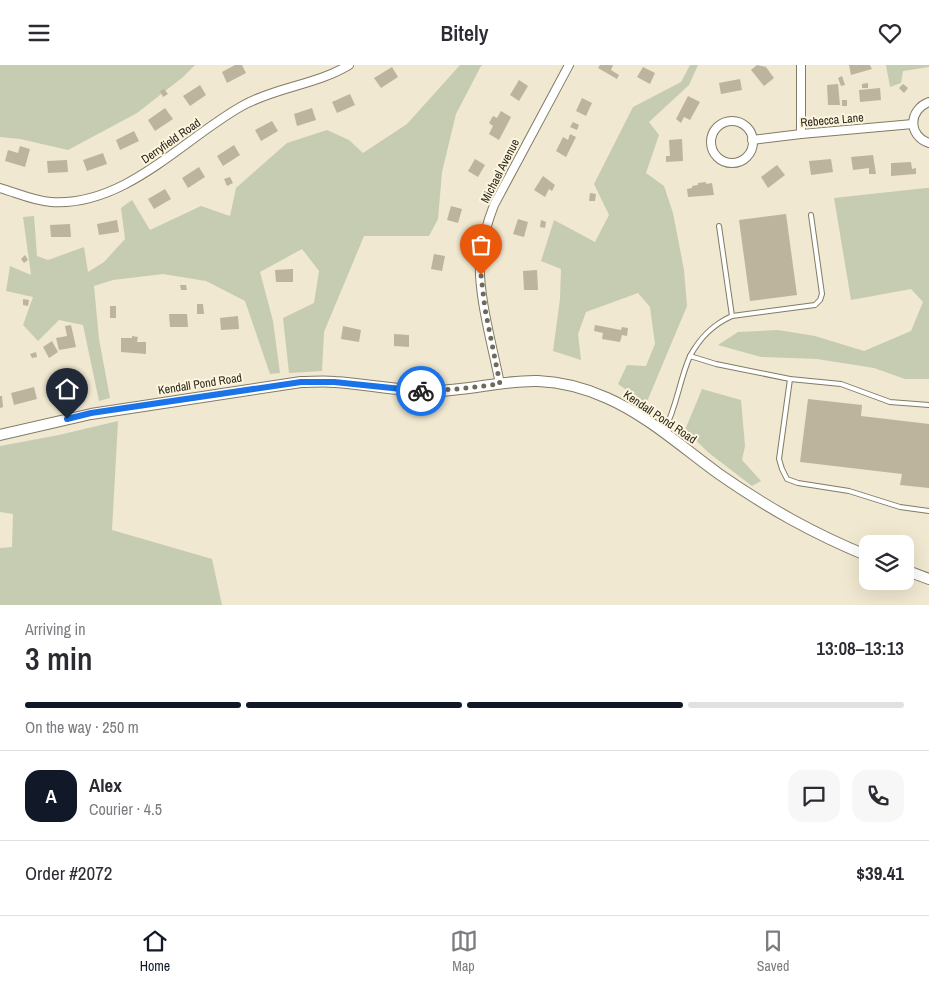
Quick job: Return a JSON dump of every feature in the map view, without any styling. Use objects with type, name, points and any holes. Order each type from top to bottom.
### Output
[{"type":"street","name":"Derryfield Road","points":[[0,188],[38,201],[49,202],[71,202],[101,195],[141,175],[242,107],[264,95],[318,79],[349,65]]},
{"type":"street","name":"Michael Avenue","points":[[500,384],[482,286],[480,263],[487,223],[494,205],[569,65]]},
{"type":"street","points":[[801,65],[801,134]]},
{"type":"street","points":[[929,102],[922,105],[916,112],[913,124],[917,136],[929,143]]},
{"type":"street","points":[[731,121],[744,125],[750,131],[752,140],[752,148],[748,155],[742,161],[734,163],[719,159],[711,145],[712,136],[716,129],[723,123],[731,121]]},
{"type":"street","name":"Rebecca Lane","points":[[752,140],[913,124]]},
{"type":"street","name":"Kendall Pond Road","points":[[0,435],[91,413],[301,382],[334,382],[412,391],[434,391],[536,381],[552,382],[588,390],[622,405],[779,514],[817,534],[859,552]]},
{"type":"street","points":[[914,573],[929,579]]},
{"type":"lane","points":[[663,433],[674,410],[690,356],[705,334],[713,327],[732,316],[815,305],[820,300],[822,294],[811,215]]},
{"type":"lane","points":[[719,226],[732,316]]},
{"type":"lane","points":[[690,356],[732,368],[790,379],[841,384],[890,402],[929,405]]},
{"type":"lane","points":[[790,379],[780,459],[782,469],[788,479],[798,483],[849,491],[900,507],[929,511]]},
{"type":"green space","points":[[0,65],[195,65],[183,77],[137,113],[68,150],[20,139],[0,137]]},
{"type":"green space","points":[[460,65],[483,65],[456,114],[442,172],[438,219],[429,236],[364,236],[324,332],[322,371],[289,373],[283,318],[314,303],[319,271],[302,249],[260,272],[273,321],[280,373],[270,374],[245,301],[206,281],[163,274],[113,280],[94,286],[99,339],[110,398],[99,401],[83,325],[59,320],[38,341],[23,325],[33,297],[6,291],[10,266],[31,275],[23,217],[34,216],[37,256],[48,260],[84,247],[88,272],[104,262],[125,239],[121,208],[132,200],[150,230],[201,206],[230,216],[236,188],[287,143],[327,130],[349,140],[363,153],[407,124]]},
{"type":"green space","points":[[690,65],[698,65],[689,85],[649,122],[659,135],[646,173],[664,186],[673,213],[684,270],[687,306],[646,404],[618,384],[627,365],[646,366],[655,344],[650,307],[638,293],[586,312],[578,334],[581,360],[553,351],[560,299],[561,269],[541,261],[554,220],[595,242],[609,215],[594,184],[633,107],[681,82]]},
{"type":"green space","points":[[886,65],[929,65],[929,67],[903,71],[901,83],[890,87]]},
{"type":"green space","points":[[929,188],[929,379],[905,379],[874,368],[817,359],[761,357],[718,345],[738,332],[778,330],[815,336],[864,351],[911,331],[923,302],[911,289],[851,300],[834,198]]},
{"type":"green space","points":[[702,389],[741,400],[745,446],[742,460],[761,481],[752,486],[709,453],[685,430]]},
{"type":"green space","points":[[118,421],[112,530],[212,559],[222,605],[0,605],[0,548],[12,547],[13,514],[0,512],[0,446]]},
{"type":"building","points":[[235,65],[242,65],[246,73],[227,83],[222,72]]},
{"type":"building","points":[[600,65],[613,65],[611,70],[619,75],[617,79],[598,68]]},
{"type":"building","points":[[757,65],[766,67],[774,78],[764,86],[751,70]]},
{"type":"building","points":[[849,65],[870,65],[872,69],[851,75]]},
{"type":"building","points":[[392,67],[398,77],[381,88],[374,78]]},
{"type":"building","points":[[643,67],[655,73],[650,84],[637,77]]},
{"type":"building","points":[[842,76],[845,85],[841,86],[838,78]]},
{"type":"building","points":[[740,79],[742,90],[721,94],[719,83]]},
{"type":"building","points":[[519,80],[528,86],[519,101],[510,95]]},
{"type":"building","points":[[868,83],[868,88],[862,88],[862,84]]},
{"type":"building","points":[[838,84],[840,105],[828,105],[827,85]]},
{"type":"building","points":[[903,84],[908,88],[904,93],[899,88]]},
{"type":"building","points":[[200,85],[206,95],[190,106],[183,96]]},
{"type":"building","points":[[880,88],[881,100],[860,102],[859,90]]},
{"type":"building","points":[[164,89],[168,94],[163,97],[160,91]]},
{"type":"building","points":[[350,94],[355,105],[337,113],[332,102]]},
{"type":"building","points":[[688,96],[700,102],[690,120],[684,117],[681,123],[676,119]]},
{"type":"building","points":[[582,98],[592,103],[586,116],[576,111]]},
{"type":"building","points":[[842,100],[847,100],[847,106],[842,106]]},
{"type":"building","points":[[165,108],[173,119],[155,131],[148,120]]},
{"type":"building","points":[[312,108],[316,120],[297,126],[294,114]]},
{"type":"building","points":[[501,111],[511,117],[499,140],[489,134],[493,126],[489,123],[493,116],[497,118]]},
{"type":"building","points":[[272,121],[278,131],[261,141],[255,130]]},
{"type":"building","points":[[573,122],[579,125],[577,130],[570,127]]},
{"type":"building","points":[[134,131],[139,141],[120,150],[116,140]]},
{"type":"building","points":[[570,134],[576,137],[566,157],[556,151],[563,137],[568,140]]},
{"type":"building","points":[[682,139],[683,161],[666,162],[666,156],[670,156],[669,140]]},
{"type":"building","points":[[234,145],[240,155],[223,166],[217,156]]},
{"type":"building","points":[[20,146],[30,149],[25,167],[5,161],[8,150],[18,153]]},
{"type":"building","points":[[103,153],[107,164],[87,171],[83,160]]},
{"type":"building","points":[[873,155],[876,174],[869,174],[869,168],[853,170],[851,157]]},
{"type":"building","points":[[475,159],[485,165],[478,177],[468,171]]},
{"type":"building","points":[[831,159],[833,172],[811,175],[809,161]]},
{"type":"building","points":[[67,160],[68,172],[48,173],[47,161]]},
{"type":"building","points":[[911,162],[912,169],[916,168],[916,174],[891,176],[891,163]]},
{"type":"building","points":[[777,165],[785,175],[768,188],[761,177]]},
{"type":"building","points":[[199,167],[205,177],[188,188],[182,178]]},
{"type":"building","points":[[543,176],[555,185],[552,191],[549,189],[545,197],[534,190]]},
{"type":"building","points":[[230,177],[233,183],[227,186],[224,179]]},
{"type":"building","points":[[706,182],[706,184],[712,183],[714,195],[688,197],[687,189],[698,185],[698,183]]},
{"type":"building","points":[[165,189],[171,199],[154,209],[148,199]]},
{"type":"building","points":[[590,193],[596,194],[595,201],[589,201]]},
{"type":"building","points":[[451,206],[462,209],[458,223],[447,220]]},
{"type":"building","points":[[786,214],[797,295],[750,301],[739,220]]},
{"type":"building","points":[[518,219],[528,222],[524,237],[513,234]]},
{"type":"building","points":[[117,220],[119,232],[99,235],[97,224]]},
{"type":"building","points":[[541,220],[546,222],[545,228],[540,227]]},
{"type":"building","points":[[70,224],[71,237],[51,237],[50,225]]},
{"type":"building","points":[[434,254],[445,256],[442,271],[431,269]]},
{"type":"building","points":[[25,255],[28,260],[24,263],[21,259]]},
{"type":"building","points":[[293,269],[293,282],[276,282],[275,270]]},
{"type":"building","points":[[537,270],[538,290],[524,290],[523,271]]},
{"type":"building","points":[[180,285],[186,285],[187,290],[181,290]]},
{"type":"building","points":[[23,299],[29,300],[28,306],[23,305]]},
{"type":"building","points":[[197,304],[203,304],[204,314],[197,314]]},
{"type":"building","points":[[110,306],[116,306],[116,318],[110,318]]},
{"type":"building","points":[[169,314],[187,314],[188,327],[170,327]]},
{"type":"building","points":[[238,316],[239,329],[221,330],[220,318]]},
{"type":"building","points":[[71,325],[76,347],[59,350],[56,338],[67,336],[65,326]]},
{"type":"building","points":[[595,325],[621,330],[622,327],[628,328],[627,336],[622,335],[620,342],[602,339],[603,333],[594,331]]},
{"type":"building","points":[[343,326],[361,330],[359,342],[341,339]]},
{"type":"building","points":[[394,334],[409,335],[409,347],[394,346]]},
{"type":"building","points":[[132,336],[138,337],[137,342],[146,342],[146,354],[121,352],[121,338],[132,338]]},
{"type":"building","points":[[52,341],[58,352],[49,358],[43,347]]},
{"type":"building","points":[[36,352],[37,357],[32,358],[30,354]]},
{"type":"building","points":[[34,387],[37,399],[14,405],[11,393]]},
{"type":"building","points":[[0,396],[2,396],[3,407],[0,408]]},
{"type":"building","points":[[808,399],[862,405],[861,416],[929,424],[929,488],[900,485],[902,474],[800,462]]},
{"type":"way so far","points":[[421,391],[500,384],[485,309],[481,275]]},
{"type":"route","points":[[67,419],[91,413],[301,382],[334,382],[421,391]]}]
